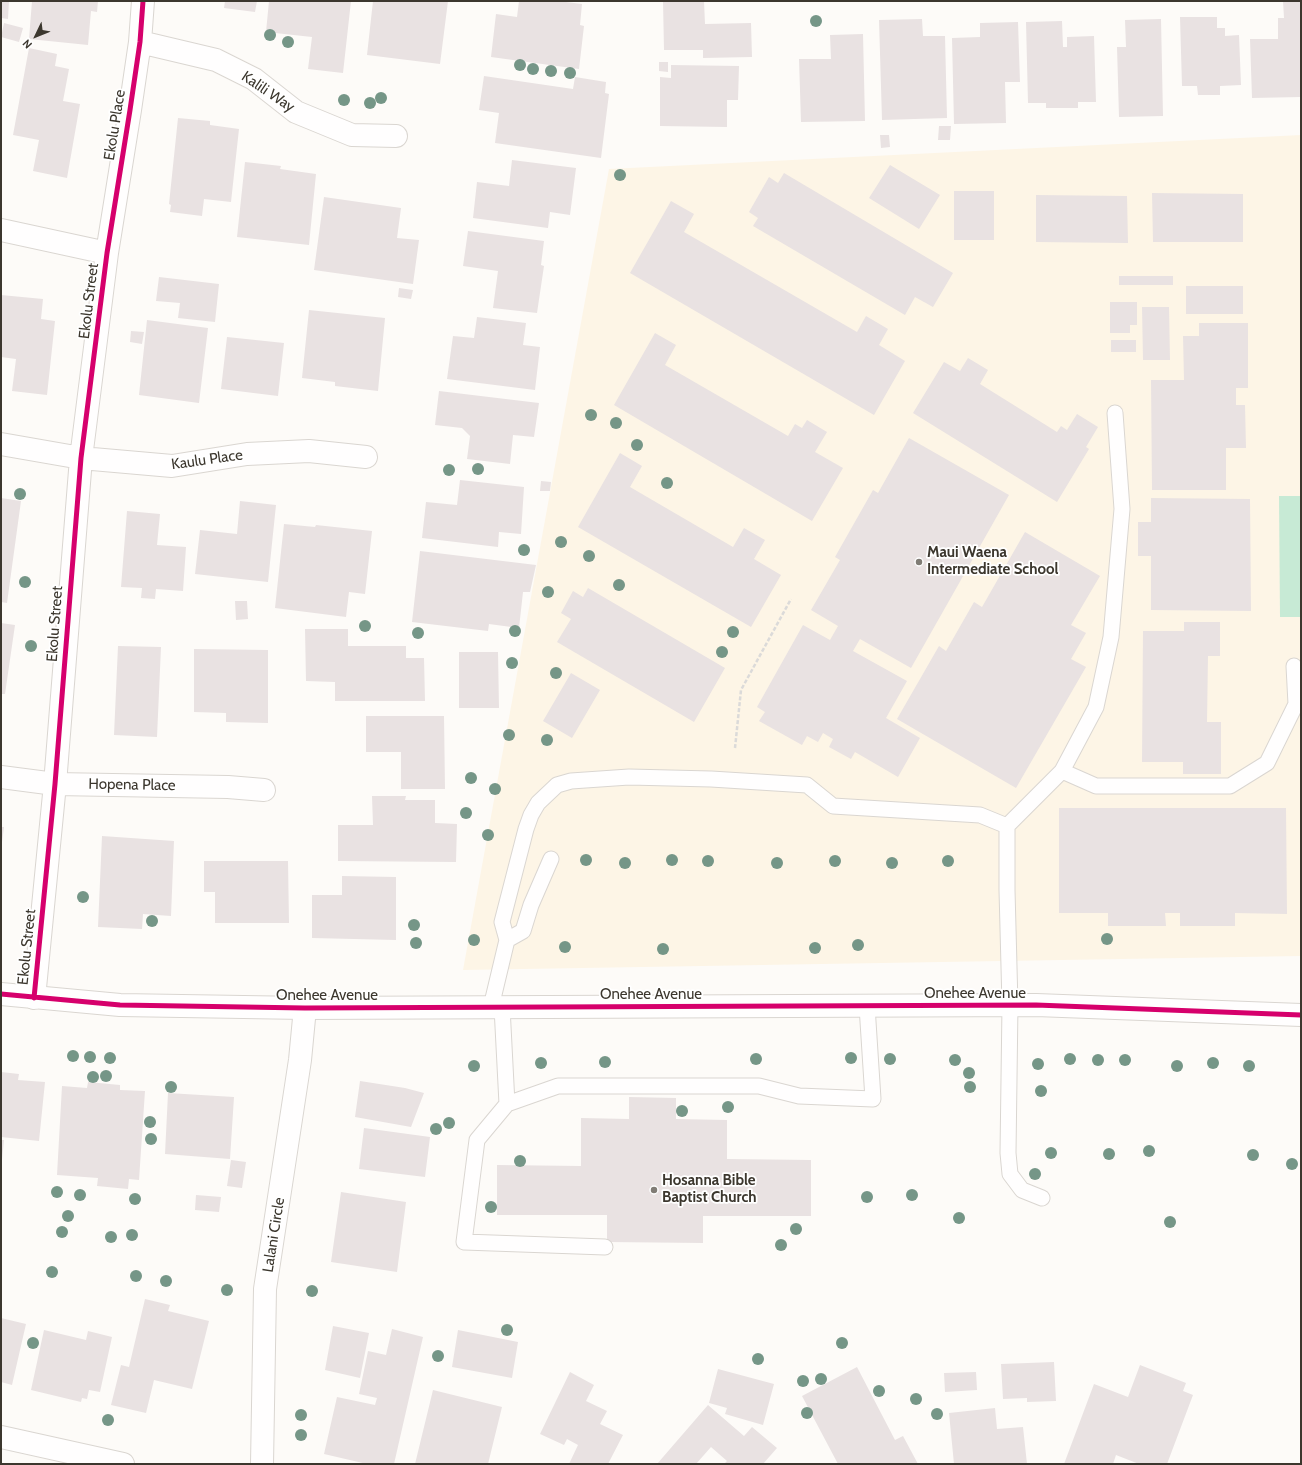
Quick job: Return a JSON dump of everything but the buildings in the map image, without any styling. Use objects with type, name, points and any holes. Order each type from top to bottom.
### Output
[{"type":"street","name":"Ekolu Place","points":[[107,253],[140,42],[143,1]]},
{"type":"street","name":"Kalili Way","points":[[140,42],[216,60],[254,79],[296,112],[352,135],[396,136]]},
{"type":"street","points":[[1,230],[107,253]]},
{"type":"street","name":"Ekolu Street","points":[[34,998],[55,784],[81,458],[107,253]]},
{"type":"street","name":"Kaulu Place","points":[[1,444],[81,458],[172,466],[247,454],[310,451],[366,457]]},
{"type":"street","name":"Hopena Place","points":[[1,777],[55,784],[228,787],[264,790]]},
{"type":"street","name":"Onehee Avenue","points":[[1,994],[34,998],[120,1004],[305,1008],[1010,1005],[1301,1015]]},
{"type":"street","name":"Lalani Circle","points":[[262,1464],[265,1289],[300,1060],[305,1008]]},
{"type":"street","points":[[1,1437],[123,1464]]},
{"type":"lane","points":[[1042,1198],[1022,1190],[1010,1174],[1008,1153],[1010,1005],[1007,826],[1062,771],[1096,707],[1111,637],[1122,509],[1115,413]]},
{"type":"lane","points":[[1062,771],[1096,786],[1230,786],[1267,763],[1296,704],[1294,666]]},
{"type":"lane","points":[[506,1104],[496,1007],[507,940],[502,922],[531,815],[547,793],[557,785],[571,781],[629,777],[711,779],[807,785],[833,806],[980,815],[1007,826]]},
{"type":"lane","points":[[507,940],[523,930],[531,905],[551,859]]},
{"type":"lane","points":[[605,1247],[464,1242],[477,1140],[506,1104],[558,1086],[759,1086],[799,1096],[873,1099],[867,1006]]},
{"type":"path","points":[[735,748],[740,690],[791,599]]},
{"type":"shaded area","name":"Maui Waena Intermediate School","points":[[1301,135],[1301,956],[463,970],[609,169]]},
{"type":"green space","points":[[1279,496],[1301,496],[1301,617],[1280,617]]},
{"type":"cycle path","points":[[34,998],[55,784],[81,458],[107,253],[140,42],[143,1]]},
{"type":"cycle path","points":[[1,994],[120,1005],[305,1008],[1036,1005],[1301,1015]]},
{"type":"place","name":"Maui Waena Intermediate School","points":[[919,562]]},
{"type":"place","name":"Hosanna Bible Baptist Church","points":[[654,1190]]}]
